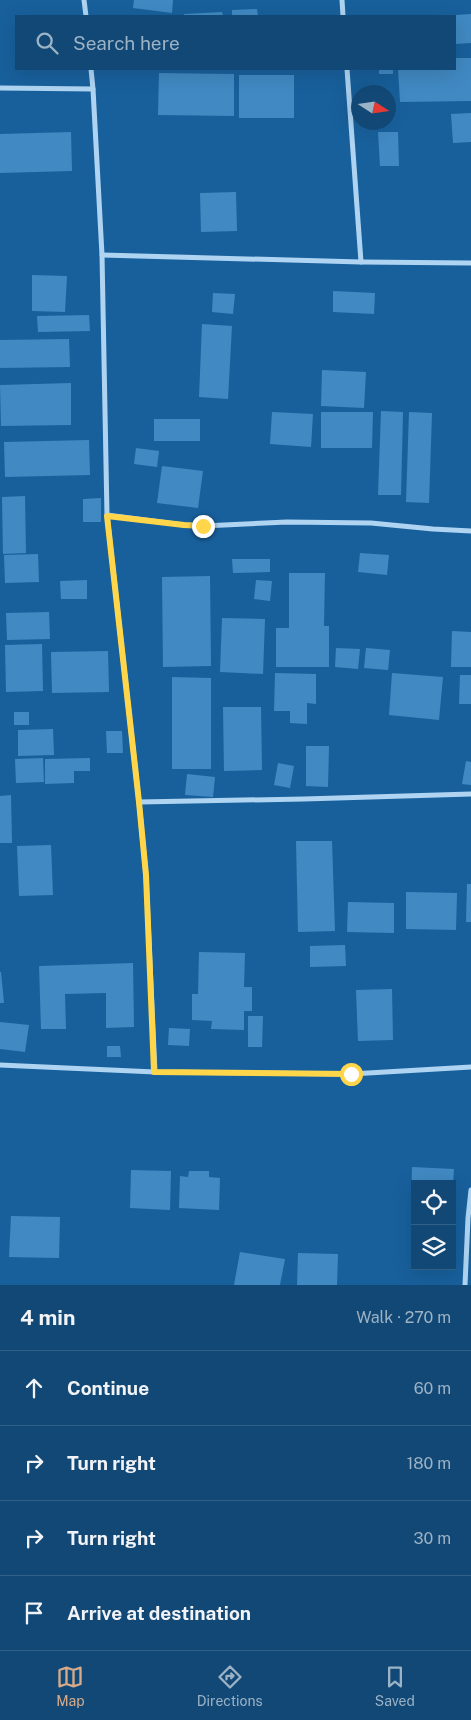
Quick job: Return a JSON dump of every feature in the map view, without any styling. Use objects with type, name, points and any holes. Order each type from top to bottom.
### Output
[{"type":"street","points":[[84,0],[86,15]]},
{"type":"street","points":[[342,0],[343,15]]},
{"type":"street","points":[[91,70],[102,254],[107,516],[146,875],[154,1072]]},
{"type":"street","points":[[347,70],[361,262]]},
{"type":"street","points":[[0,88],[93,89]]},
{"type":"street","points":[[102,254],[361,262],[471,263]]},
{"type":"street","points":[[107,516],[203,526],[287,522],[362,523],[471,531]]},
{"type":"street","points":[[139,802],[471,794]]},
{"type":"street","points":[[0,1065],[154,1072],[351,1074],[471,1067]]},
{"type":"street","points":[[465,1285],[471,1190]]},
{"type":"building","points":[[134,0],[173,0],[172,13],[133,8]]},
{"type":"building","points":[[257,9],[258,15],[232,15],[232,10]]},
{"type":"building","points":[[222,12],[223,15],[184,15]]},
{"type":"building","points":[[471,14],[471,43],[456,44],[455,15]]},
{"type":"building","points":[[456,58],[471,58],[471,101],[400,102],[398,70],[456,70]]},
{"type":"building","points":[[379,70],[393,70],[393,74],[379,74]]},
{"type":"building","points":[[159,73],[234,74],[234,116],[158,115]]},
{"type":"building","points":[[239,75],[294,75],[294,118],[239,118]]},
{"type":"building","points":[[471,113],[471,142],[453,143],[451,114]]},
{"type":"building","points":[[71,132],[72,171],[0,173],[0,134]]},
{"type":"building","points":[[378,132],[398,132],[399,166],[380,166]]},
{"type":"building","points":[[236,192],[237,231],[201,232],[200,193]]},
{"type":"building","points":[[32,275],[67,276],[65,312],[32,311]]},
{"type":"building","points":[[333,291],[375,293],[374,314],[333,312]]},
{"type":"building","points":[[213,293],[235,294],[233,314],[212,312]]},
{"type":"building","points":[[89,315],[90,331],[38,332],[37,316]]},
{"type":"building","points":[[202,324],[232,326],[228,399],[199,397]]},
{"type":"building","points":[[69,339],[70,367],[0,368],[0,340]]},
{"type":"building","points":[[322,370],[366,372],[364,408],[321,406]]},
{"type":"building","points":[[71,383],[71,425],[1,426],[0,385]]},
{"type":"building","points":[[381,411],[403,412],[401,495],[378,495]]},
{"type":"building","points":[[272,412],[313,414],[311,447],[270,444]]},
{"type":"building","points":[[321,412],[373,412],[372,448],[321,448]]},
{"type":"building","points":[[409,412],[432,413],[429,503],[406,502]]},
{"type":"building","points":[[154,419],[200,419],[200,441],[154,441]]},
{"type":"building","points":[[89,440],[90,475],[5,477],[4,442]]},
{"type":"building","points":[[136,448],[159,451],[157,467],[134,464]]},
{"type":"building","points":[[162,466],[203,471],[198,508],[157,503]]},
{"type":"building","points":[[25,496],[26,553],[3,554],[2,497]]},
{"type":"building","points":[[101,498],[101,522],[83,522],[83,499]]},
{"type":"building","points":[[360,553],[389,555],[387,575],[358,572]]},
{"type":"building","points":[[38,554],[39,582],[5,583],[4,555]]},
{"type":"building","points":[[232,559],[270,559],[270,572],[233,573]]},
{"type":"building","points":[[289,573],[325,573],[324,626],[329,626],[329,667],[276,667],[276,628],[289,628]]},
{"type":"building","points":[[210,576],[211,666],[163,667],[162,577]]},
{"type":"building","points":[[87,580],[87,599],[61,599],[60,581]]},
{"type":"building","points":[[256,580],[272,581],[270,601],[254,599]]},
{"type":"building","points":[[49,612],[50,639],[7,640],[6,613]]},
{"type":"building","points":[[222,618],[265,619],[263,674],[220,672]]},
{"type":"building","points":[[452,631],[471,632],[471,667],[451,667]]},
{"type":"building","points":[[42,644],[43,691],[6,692],[5,645]]},
{"type":"building","points":[[336,648],[360,649],[358,669],[335,667]]},
{"type":"building","points":[[366,648],[390,650],[388,670],[364,668]]},
{"type":"building","points":[[108,651],[109,692],[52,693],[51,652]]},
{"type":"building","points":[[275,673],[316,674],[316,704],[307,703],[307,724],[290,723],[290,711],[274,711]]},
{"type":"building","points":[[392,673],[443,677],[439,720],[389,715]]},
{"type":"building","points":[[460,675],[471,675],[471,704],[459,704]]},
{"type":"building","points":[[172,677],[211,678],[211,769],[172,769]]},
{"type":"building","points":[[223,707],[261,707],[262,770],[224,771]]},
{"type":"building","points":[[14,712],[29,712],[29,725],[14,725]]},
{"type":"building","points":[[53,729],[54,755],[18,756],[18,730]]},
{"type":"building","points":[[106,731],[122,731],[123,753],[107,753]]},
{"type":"building","points":[[306,746],[329,746],[328,787],[306,786]]},
{"type":"building","points":[[43,758],[44,782],[16,783],[15,759]]},
{"type":"building","points":[[90,758],[90,771],[74,771],[74,783],[45,784],[45,759]]},
{"type":"building","points":[[466,761],[471,762],[471,785],[462,784]]},
{"type":"building","points":[[278,763],[294,766],[290,788],[274,785]]},
{"type":"building","points":[[187,774],[215,777],[213,797],[185,795]]},
{"type":"building","points":[[11,795],[12,843],[0,843],[0,796]]},
{"type":"building","points":[[296,841],[332,841],[335,931],[298,932]]},
{"type":"building","points":[[51,845],[53,895],[19,896],[17,846]]},
{"type":"building","points":[[467,884],[471,884],[471,922],[466,922]]},
{"type":"building","points":[[406,892],[457,893],[456,930],[406,929]]},
{"type":"building","points":[[348,902],[394,903],[394,933],[347,932]]},
{"type":"building","points":[[345,945],[346,966],[310,967],[310,946]]},
{"type":"building","points":[[199,952],[245,953],[244,987],[252,987],[252,1011],[244,1011],[244,1030],[211,1029],[212,1021],[192,1020],[192,994],[198,994]]},
{"type":"building","points":[[133,963],[134,1027],[106,1028],[106,993],[65,994],[66,1029],[41,1029],[39,966]]},
{"type":"building","points":[[1,972],[4,1003],[0,1003]]},
{"type":"building","points":[[392,989],[393,1040],[358,1041],[356,990]]},
{"type":"building","points":[[248,1016],[263,1016],[262,1047],[248,1047]]},
{"type":"building","points":[[0,1022],[29,1025],[25,1052],[0,1049]]},
{"type":"building","points":[[169,1028],[190,1029],[189,1046],[168,1045]]},
{"type":"building","points":[[107,1046],[120,1046],[121,1057],[107,1057]]},
{"type":"building","points":[[412,1167],[454,1169],[453,1180],[412,1180]]},
{"type":"building","points":[[131,1170],[171,1171],[170,1210],[130,1208]]},
{"type":"building","points":[[189,1171],[209,1171],[209,1177],[220,1178],[219,1210],[179,1208],[180,1176],[188,1177]]},
{"type":"building","points":[[11,1216],[60,1217],[59,1258],[9,1257]]},
{"type":"building","points":[[240,1252],[285,1259],[280,1285],[234,1285]]},
{"type":"building","points":[[298,1253],[338,1254],[337,1285],[297,1285]]},
{"type":"route","points":[[203,526],[107,516],[146,875],[154,1072],[351,1074]]}]
